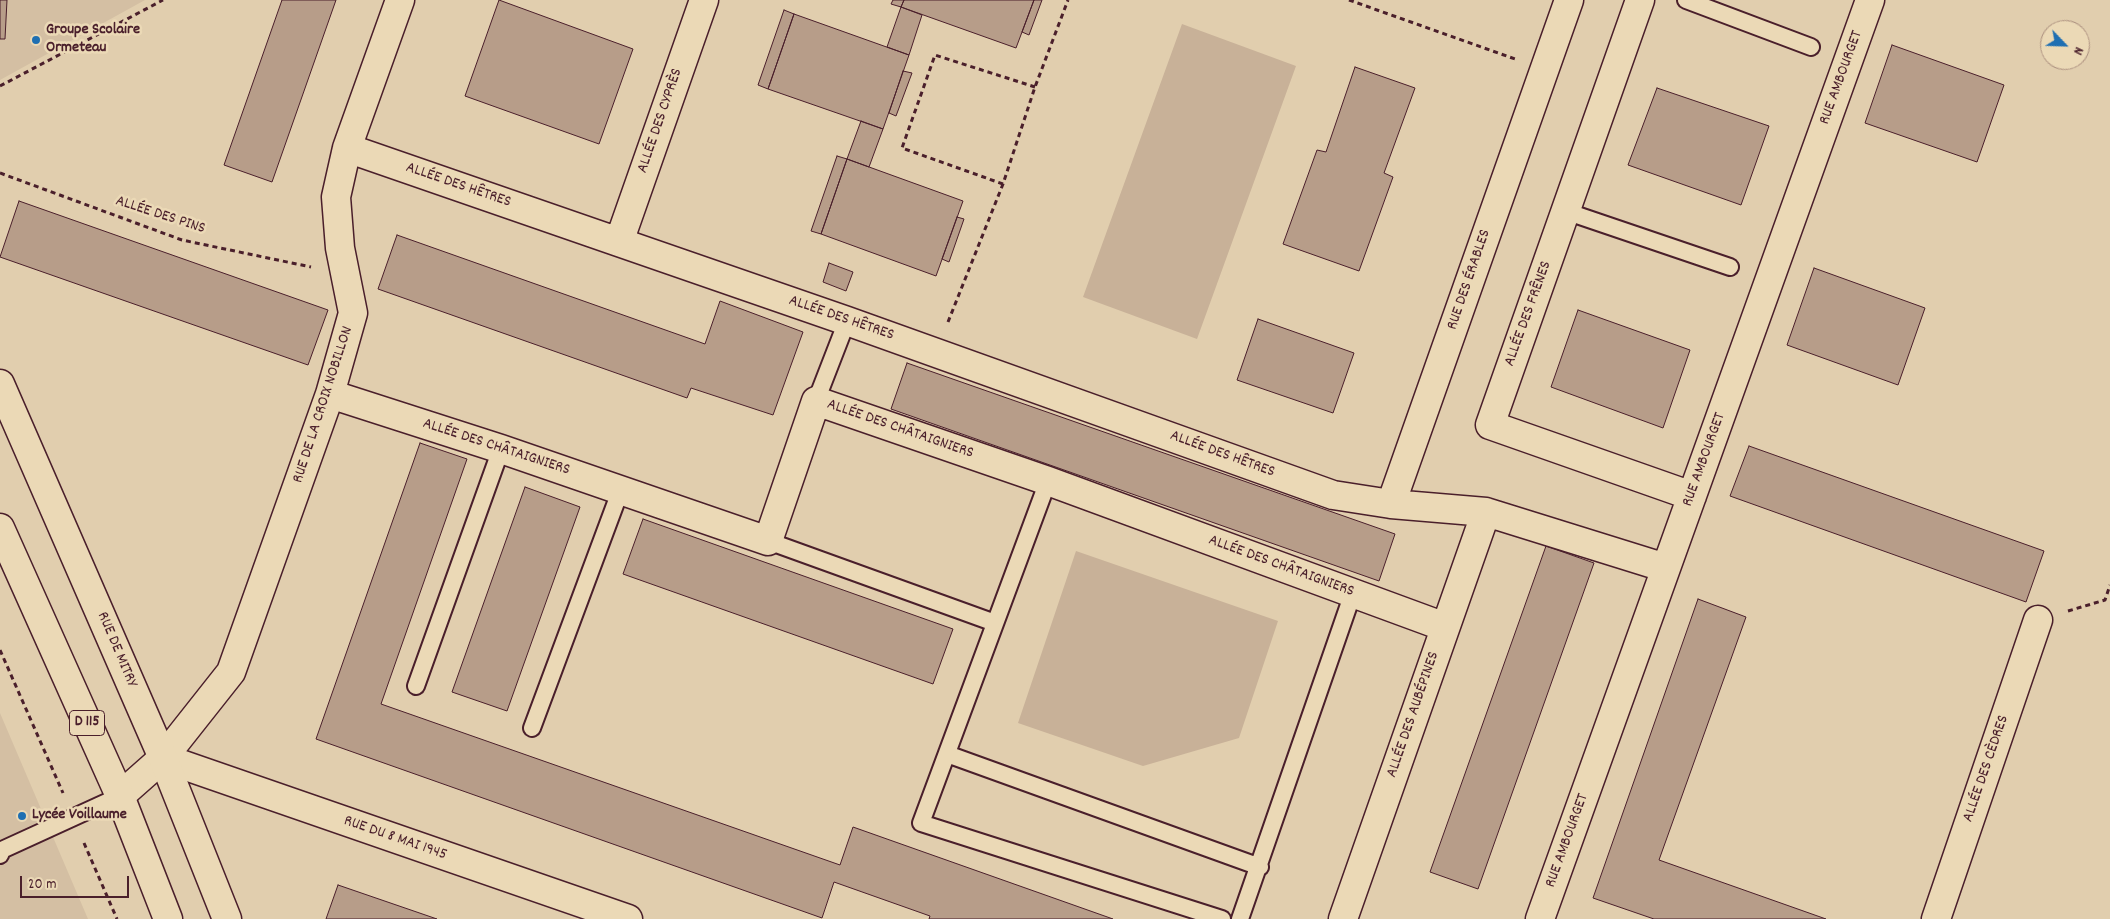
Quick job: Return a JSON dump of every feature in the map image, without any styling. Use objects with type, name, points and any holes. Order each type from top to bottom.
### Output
[{"type":"street","name":"RUE DE LA CROIX NOBILLON","points":[[120,796],[163,758],[231,672],[330,394],[354,313],[336,215],[336,197],[347,148],[400,0]]},
{"type":"street","name":"ALLÉE DES CYPRÈS","points":[[619,242],[704,0]]},
{"type":"street","name":"RUE DES ÉRABLES","points":[[1391,504],[1569,0]]},
{"type":"street","name":"ALLÉE DES FRÊNES","points":[[1640,0],[1490,425],[1692,496]]},
{"type":"street","name":"RUE AMBOURGET","points":[[1540,919],[1870,0]]},
{"type":"street","name":"ALLÉE DES HÊTRES","points":[[347,148],[847,321],[1333,495],[1391,504]]},
{"type":"street","name":"RUE DE MITRY","points":[[0,384],[163,758],[226,919]]},
{"type":"street","name":"ALLÉE DES CHÂTAIGNIERS","points":[[330,394],[621,489],[768,541],[816,401],[1048,481],[1445,627]]},
{"type":"street","points":[[1391,504],[1486,512],[1666,568]]},
{"type":"street","name":"ALLÉE DES AUBÉPINES","points":[[1343,919],[1486,512]]},
{"type":"street","name":"D 115","points":[[0,528],[120,796],[168,919]]},
{"type":"street","name":"ALLÉE DES CÈDRES","points":[[1936,919],[2038,620]]},
{"type":"street","name":"RUE DU 8 MAI 1945","points":[[163,758],[594,913],[628,919]]},
{"type":"lane","points":[[1686,0],[1811,47]]},
{"type":"lane","points":[[1565,211],[1730,267]]},
{"type":"lane","points":[[816,401],[847,321]]},
{"type":"lane","points":[[416,686],[501,449]]},
{"type":"lane","points":[[1048,481],[922,823],[1222,919]]},
{"type":"lane","points":[[532,728],[621,489]]},
{"type":"lane","points":[[768,541],[995,623]]},
{"type":"lane","points":[[1240,919],[1260,867],[1353,593]]},
{"type":"lane","points":[[947,754],[1260,867]]},
{"type":"lane","points":[[0,855],[2,850],[120,796]]},
{"type":"path","points":[[0,86],[163,0]]},
{"type":"path","points":[[936,353],[1003,184],[1035,87],[1068,0]]},
{"type":"path","points":[[1349,0],[1543,70]]},
{"type":"path","points":[[1003,184],[902,148],[935,55],[1035,87]]},
{"type":"path","name":"ALLÉE DES PINS","points":[[0,173],[182,240],[346,274]]},
{"type":"path","points":[[2038,620],[2105,600],[2110,585]]},
{"type":"path","points":[[0,650],[117,919]]},
{"type":"shaded area","name":"Groupe Scolaire Ormeteau","points":[[0,0],[145,0],[0,80]]},
{"type":"shaded area","points":[[1182,24],[1296,66],[1197,339],[1083,297]]},
{"type":"shaded area","points":[[1076,551],[1278,621],[1239,738],[1143,766],[1018,723]]},
{"type":"shaded area","name":"Lycée Voillaume","points":[[0,713],[88,919],[0,919]]},
{"type":"building","points":[[0,0],[7,0],[5,39],[0,39]]},
{"type":"building","points":[[282,0],[336,0],[272,182],[224,165]]},
{"type":"building","points":[[499,0],[633,49],[599,144],[465,96]]},
{"type":"building","points":[[893,0],[904,0],[901,7],[891,4]]},
{"type":"building","points":[[904,0],[1034,0],[1016,48],[901,7]]},
{"type":"building","points":[[1034,0],[1042,0],[1029,35],[1022,32]]},
{"type":"building","points":[[901,7],[922,15],[909,55],[887,47]]},
{"type":"building","points":[[784,10],[794,14],[768,89],[758,85]]},
{"type":"building","points":[[794,14],[909,55],[883,129],[768,89]]},
{"type":"building","points":[[1892,45],[2004,85],[1977,162],[1865,123]]},
{"type":"building","points":[[1355,67],[1415,88],[1384,173],[1393,177],[1359,271],[1283,244],[1317,150],[1326,152]]},
{"type":"building","points":[[903,71],[912,73],[896,116],[889,113]]},
{"type":"building","points":[[1657,88],[1769,126],[1741,205],[1628,165]]},
{"type":"building","points":[[861,121],[883,129],[869,167],[847,159]]},
{"type":"building","points":[[837,156],[847,159],[821,234],[811,231]]},
{"type":"building","points":[[847,159],[963,201],[936,276],[821,234]]},
{"type":"building","points":[[19,201],[328,310],[308,365],[0,257]]},
{"type":"building","points":[[957,217],[964,219],[949,262],[942,259]]},
{"type":"building","points":[[397,235],[705,344],[720,301],[803,332],[773,415],[691,388],[687,398],[378,289]]},
{"type":"building","points":[[829,263],[853,272],[846,291],[823,282]]},
{"type":"building","points":[[1814,268],[1925,308],[1898,385],[1787,345]]},
{"type":"building","points":[[1578,310],[1690,350],[1663,428],[1551,387]]},
{"type":"building","points":[[1258,319],[1354,353],[1333,413],[1237,380]]},
{"type":"building","points":[[907,363],[1395,534],[1379,581],[891,409]]},
{"type":"building","points":[[420,443],[467,459],[381,704],[840,865],[853,827],[1113,919],[929,919],[930,916],[834,882],[822,918],[316,739]]},
{"type":"building","points":[[1749,446],[2044,551],[2026,602],[1730,496]]},
{"type":"building","points":[[525,487],[580,507],[507,711],[452,692]]},
{"type":"building","points":[[643,519],[953,629],[933,684],[623,574]]},
{"type":"building","points":[[1546,546],[1594,563],[1478,889],[1430,872]]},
{"type":"building","points":[[1698,599],[1746,617],[1659,860],[1826,919],[1654,919],[1593,898]]},
{"type":"building","points":[[338,885],[437,919],[326,919]]},
{"type":"place","name":"Groupe Scolaire Ormeteau","points":[[36,40]]},
{"type":"place","name":"Lycée Voillaume","points":[[22,816]]}]
